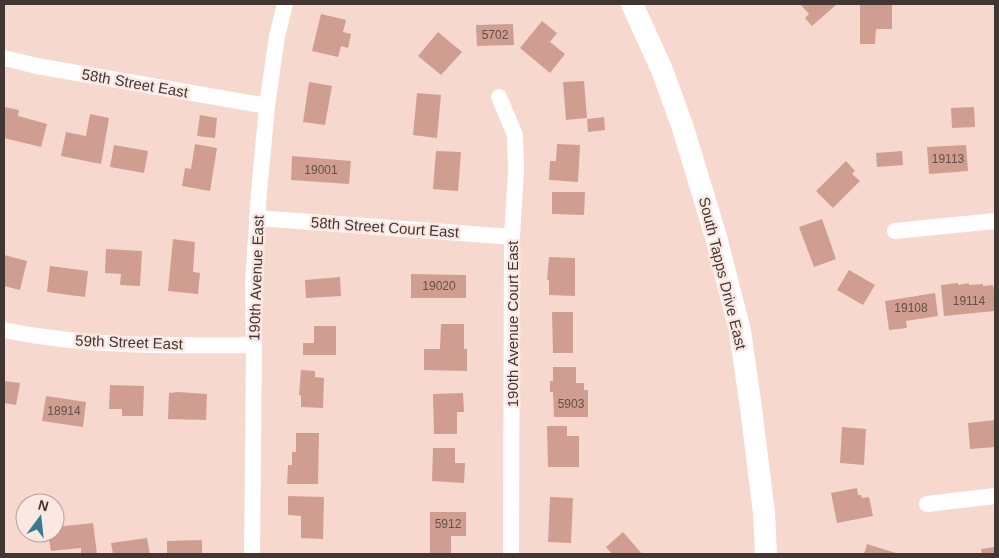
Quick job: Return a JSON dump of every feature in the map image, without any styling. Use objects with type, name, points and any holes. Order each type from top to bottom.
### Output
[{"type":"street","name":"190th Avenue East","points":[[252,554],[253,284],[267,106],[277,36],[285,4]]},
{"type":"street","name":"South Tapps Drive East","points":[[632,4],[662,70],[684,128],[716,237],[737,322],[752,408],[764,513],[766,554]]},
{"type":"street","name":"58th Street East","points":[[4,58],[37,66],[267,106]]},
{"type":"street","name":"190th Avenue Court East","points":[[499,97],[515,135],[516,170],[512,237],[511,554]]},
{"type":"street","name":"58th Street Court East","points":[[257,218],[512,237]]},
{"type":"street","points":[[895,231],[995,221]]},
{"type":"street","name":"59th Street East","points":[[4,330],[69,340],[121,345],[254,345]]},
{"type":"street","points":[[927,504],[995,496]]},
{"type":"building","points":[[800,4],[837,4],[812,26],[805,18],[809,14]]},
{"type":"building","points":[[860,5],[892,5],[892,29],[876,29],[875,44],[860,44]]},
{"type":"building","points":[[321,14],[346,20],[343,32],[351,34],[348,48],[341,46],[338,57],[312,51]]},
{"type":"building","points":[[542,21],[557,33],[550,42],[565,54],[550,73],[520,48]]},
{"type":"building","points":[[513,24],[514,45],[477,46],[476,25]]},
{"type":"building","points":[[438,32],[462,52],[441,75],[418,56]]},
{"type":"building","points":[[584,81],[587,118],[566,120],[563,82]]},
{"type":"building","points":[[309,82],[332,86],[325,125],[303,122]]},
{"type":"building","points":[[417,93],[441,95],[437,138],[413,135]]},
{"type":"building","points":[[4,107],[19,110],[18,116],[47,124],[41,147],[4,138]]},
{"type":"building","points":[[974,107],[975,127],[952,128],[951,108]]},
{"type":"building","points":[[90,114],[109,118],[101,164],[61,156],[66,132],[86,136]]},
{"type":"building","points":[[200,115],[217,118],[215,138],[197,136]]},
{"type":"building","points":[[604,117],[605,130],[588,132],[587,119]]},
{"type":"building","points":[[195,144],[217,148],[210,191],[182,186],[185,168],[191,169]]},
{"type":"building","points":[[557,144],[580,145],[578,182],[549,180],[550,161],[556,161]]},
{"type":"building","points":[[114,145],[148,151],[144,173],[110,167]]},
{"type":"building","points":[[966,145],[968,171],[929,174],[927,147]]},
{"type":"building","points":[[436,151],[461,152],[458,191],[433,189]]},
{"type":"building","points":[[902,151],[903,165],[877,167],[876,153]]},
{"type":"building","points":[[292,156],[351,161],[349,184],[291,180]]},
{"type":"building","points":[[846,161],[855,171],[852,174],[860,181],[833,208],[816,191]]},
{"type":"building","points":[[552,192],[585,192],[584,215],[552,214]]},
{"type":"building","points":[[822,219],[836,259],[814,267],[799,227]]},
{"type":"building","points":[[173,239],[195,242],[193,272],[200,273],[198,294],[168,291]]},
{"type":"building","points":[[106,249],[142,251],[140,286],[120,285],[121,274],[105,273]]},
{"type":"building","points":[[4,255],[27,261],[20,290],[4,286]]},
{"type":"building","points":[[549,257],[575,258],[575,296],[549,295],[549,280],[547,280]]},
{"type":"building","points":[[50,266],[88,271],[85,297],[47,292]]},
{"type":"building","points":[[849,270],[875,285],[863,305],[837,290]]},
{"type":"building","points":[[411,274],[466,275],[466,298],[411,298]]},
{"type":"building","points":[[340,277],[341,296],[306,298],[305,280]]},
{"type":"building","points":[[958,283],[958,285],[969,283],[969,285],[993,285],[995,290],[995,311],[944,316],[941,285]]},
{"type":"building","points":[[935,293],[938,316],[906,321],[907,328],[889,330],[885,301]]},
{"type":"building","points":[[552,312],[573,312],[573,353],[553,353]]},
{"type":"building","points":[[441,324],[464,324],[464,349],[467,349],[467,371],[424,370],[424,349],[440,349]]},
{"type":"building","points":[[314,326],[336,326],[336,355],[303,355],[303,343],[314,343]]},
{"type":"building","points":[[553,367],[576,367],[576,383],[584,383],[584,390],[588,390],[588,417],[554,417],[553,392],[550,392],[550,381],[553,381]]},
{"type":"building","points":[[301,370],[315,371],[315,377],[324,378],[323,408],[301,407],[301,395],[299,395]]},
{"type":"building","points":[[4,381],[20,383],[16,405],[4,403]]},
{"type":"building","points":[[110,385],[144,386],[143,416],[122,416],[122,409],[109,409]]},
{"type":"building","points":[[169,393],[207,394],[206,420],[168,419]]},
{"type":"building","points":[[463,393],[464,412],[457,412],[457,434],[434,434],[433,394]]},
{"type":"building","points":[[46,396],[86,402],[83,427],[42,421]]},
{"type":"building","points":[[995,420],[995,447],[970,449],[968,423]]},
{"type":"building","points":[[547,426],[567,426],[567,436],[579,436],[579,467],[548,467]]},
{"type":"building","points":[[842,427],[866,429],[864,465],[840,463]]},
{"type":"building","points":[[296,433],[319,433],[318,484],[287,484],[288,465],[292,465],[292,452],[296,452]]},
{"type":"building","points":[[433,448],[455,448],[455,463],[465,463],[464,483],[432,481]]},
{"type":"building","points":[[857,488],[858,495],[861,495],[862,498],[869,497],[873,516],[837,523],[831,493]]},
{"type":"building","points":[[288,496],[324,497],[323,539],[301,538],[301,516],[288,515]]},
{"type":"building","points":[[550,497],[573,498],[571,543],[548,542]]},
{"type":"building","points":[[430,512],[466,512],[466,536],[451,536],[451,554],[430,554]]},
{"type":"building","points":[[93,523],[97,554],[81,554],[81,548],[51,551],[50,543],[65,543],[65,526]]},
{"type":"building","points":[[623,532],[642,554],[612,554],[606,547]]},
{"type":"building","points":[[147,538],[150,554],[113,554],[111,543]]},
{"type":"building","points":[[202,540],[202,554],[167,554],[167,541]]},
{"type":"building","points":[[867,544],[899,554],[864,554]]},
{"type":"building","points":[[995,547],[995,554],[982,554],[981,549]]}]
